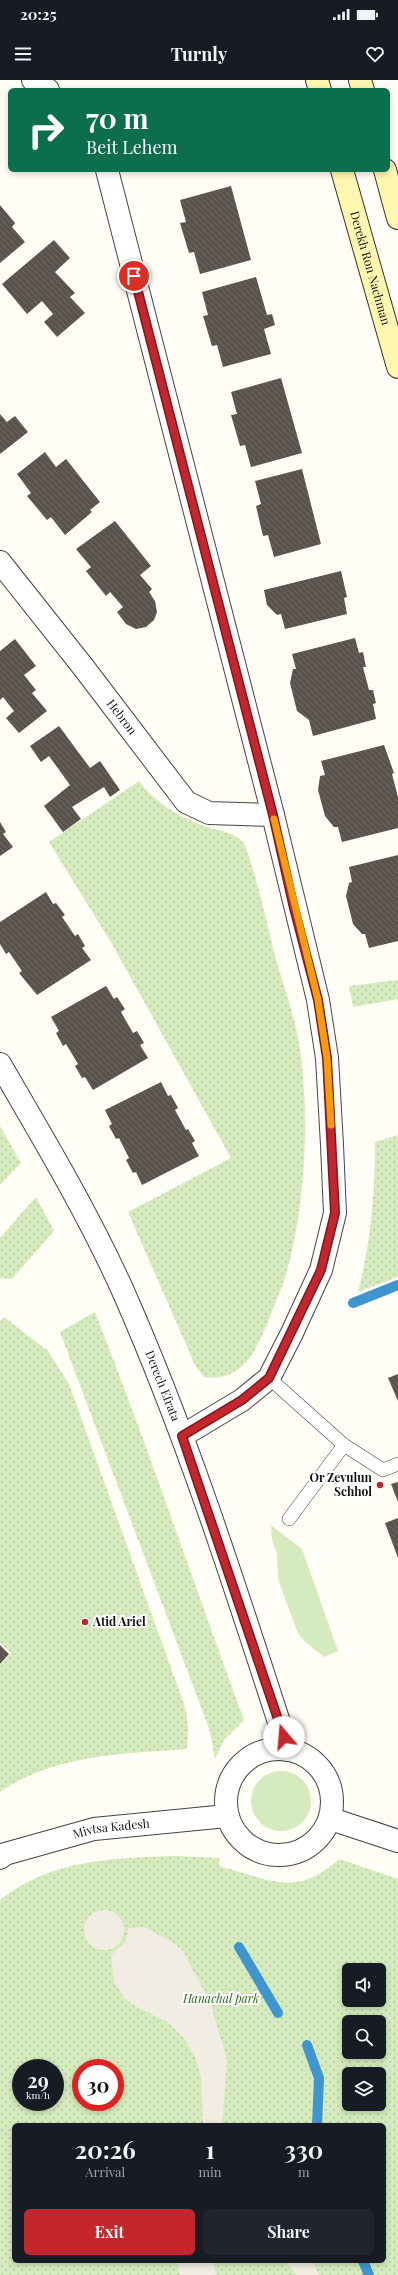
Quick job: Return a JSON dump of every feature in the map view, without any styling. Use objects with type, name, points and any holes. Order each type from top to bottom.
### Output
[{"type":"main road","name":"Derekh Ron Nachman","points":[[343,172],[398,367]]},
{"type":"main road","points":[[386,172],[398,218]]},
{"type":"street","points":[[33,80],[45,88]]},
{"type":"street","points":[[108,172],[273,815],[293,904],[318,1000],[327,1058],[335,1213],[321,1270],[269,1378],[242,1400],[182,1436]]},
{"type":"street","name":"Hebron","points":[[0,562],[84,668],[186,802],[209,813],[273,815]]},
{"type":"street","name":"Derech Efrata","points":[[0,1064],[52,1153],[122,1290],[182,1436],[288,1750]]},
{"type":"street","points":[[269,1750],[288,1750],[305,1756],[319,1768],[329,1784],[333,1800],[331,1819],[321,1836],[307,1848],[290,1855],[271,1856],[247,1846],[235,1833],[227,1816],[225,1797],[230,1779],[238,1768],[252,1756],[269,1750]]},
{"type":"street","name":"Mivtsa Kadesh","points":[[0,1858],[5,1854],[94,1829],[227,1816]]},
{"type":"street","points":[[331,1819],[398,1841]]},
{"type":"lane","points":[[269,1378],[344,1445],[382,1470],[398,1464]]},
{"type":"lane","points":[[289,1519],[344,1445]]},
{"type":"green space","points":[[139,781],[159,802],[175,813],[201,825],[231,834],[241,840],[245,845],[258,886],[275,956],[299,1043],[304,1098],[304,1157],[298,1216],[287,1271],[259,1342],[247,1362],[229,1375],[217,1377],[204,1377],[195,1365],[128,1212],[231,1158],[112,944],[49,842]]},
{"type":"green space","points":[[398,980],[398,999],[353,1007],[349,986]]},
{"type":"green space","points":[[0,1126],[21,1163],[0,1185]]},
{"type":"green space","points":[[398,1135],[398,1277],[358,1292],[369,1236],[374,1181],[375,1142]]},
{"type":"green space","points":[[36,1197],[54,1231],[12,1279],[0,1278],[0,1238]]},
{"type":"green space","points":[[95,1312],[115,1363],[244,1720],[224,1740],[215,1759],[210,1731],[60,1332]]},
{"type":"green space","name":"Atid Ariel","points":[[4,1317],[48,1351],[69,1384],[185,1707],[188,1728],[187,1749],[138,1752],[90,1758],[67,1763],[21,1779],[0,1792],[0,1665],[11,1653],[0,1643],[0,1321]]},
{"type":"green space","points":[[271,1525],[302,1549],[338,1651],[324,1657],[304,1641],[297,1631],[278,1579],[277,1554],[272,1540]]},
{"type":"green space","points":[[275,1771],[287,1771],[298,1776],[306,1784],[311,1795],[309,1813],[298,1826],[287,1831],[275,1831],[264,1826],[256,1818],[251,1807],[251,1795],[256,1784],[264,1776]]},
{"type":"green space","name":"Hanachal park","points":[[176,1856],[220,1858],[219,1866],[267,1880],[294,1882],[308,1879],[323,1872],[339,1859],[398,1879],[398,2275],[0,2275],[0,1900],[20,1886],[40,1876],[84,1863],[107,1860]]},
{"type":"shaded area","points":[[100,1910],[108,1910],[115,1913],[121,1919],[124,1930],[121,1941],[115,1947],[108,1950],[100,1950],[93,1947],[87,1941],[84,1934],[84,1926],[87,1919],[93,1913]]},
{"type":"shaded area","points":[[144,1927],[174,1943],[183,1951],[211,2005],[227,2060],[222,2123],[203,2123],[201,2078],[195,2057],[183,2037],[169,2023],[137,2007],[125,1999],[114,1982],[111,1955],[125,1943],[129,1928]]},
{"type":"shaded area","points":[[177,2263],[213,2263],[216,2275],[180,2275]]},
{"type":"shaded area","points":[[287,2263],[314,2263],[319,2275],[297,2275]]},
{"type":"building","points":[[231,186],[251,260],[200,274],[194,252],[189,253],[180,223],[186,222],[180,200]]},
{"type":"building","points":[[0,205],[15,223],[12,227],[25,242],[0,263]]},
{"type":"building","points":[[54,240],[70,258],[55,272],[75,293],[70,297],[85,313],[57,337],[44,322],[53,314],[42,301],[27,314],[2,284]]},
{"type":"building","points":[[256,277],[267,315],[272,314],[275,325],[264,329],[271,354],[223,367],[217,345],[212,346],[203,316],[208,315],[202,292]]},
{"type":"building","points":[[281,378],[302,453],[251,467],[245,445],[240,446],[231,415],[237,414],[231,392]]},
{"type":"building","points":[[0,414],[7,422],[15,416],[28,432],[0,454]]},
{"type":"building","points":[[45,452],[56,467],[66,459],[100,502],[90,510],[92,512],[65,535],[51,517],[47,520],[27,496],[31,493],[17,474]]},
{"type":"building","points":[[302,469],[321,544],[274,557],[268,535],[263,536],[256,506],[261,504],[255,481]]},
{"type":"building","points":[[115,521],[151,566],[140,575],[152,589],[149,592],[155,601],[157,612],[154,620],[146,627],[136,629],[126,624],[117,612],[123,607],[110,592],[106,596],[86,571],[91,567],[76,549]]},
{"type":"building","points":[[341,571],[347,597],[344,598],[347,614],[285,629],[281,614],[277,615],[267,605],[264,590]]},
{"type":"building","points":[[355,638],[359,653],[363,652],[366,667],[363,667],[369,690],[373,690],[376,703],[373,704],[376,719],[313,736],[309,720],[297,711],[290,683],[293,669],[296,669],[292,654]]},
{"type":"building","points":[[15,639],[36,666],[24,675],[36,690],[32,693],[47,711],[19,733],[6,718],[14,711],[3,697],[0,700],[0,651]]},
{"type":"building","points":[[59,726],[90,768],[100,761],[120,790],[110,797],[104,787],[72,807],[81,819],[63,832],[44,806],[70,785],[49,756],[41,762],[30,746]]},
{"type":"building","points":[[384,745],[394,773],[392,774],[398,797],[398,828],[342,842],[338,827],[334,827],[325,816],[318,790],[320,776],[325,775],[321,761]]},
{"type":"building","points":[[0,822],[6,832],[3,834],[13,847],[0,856]]},
{"type":"building","points":[[398,855],[398,941],[369,948],[365,934],[362,934],[353,924],[346,896],[349,883],[352,882],[349,867]]},
{"type":"building","points":[[46,892],[53,904],[56,903],[65,915],[62,917],[75,936],[78,934],[85,946],[82,948],[91,960],[37,995],[19,973],[22,971],[9,952],[6,954],[0,944],[0,922]]},
{"type":"building","points":[[106,986],[114,999],[117,997],[125,1009],[121,1012],[133,1033],[137,1031],[144,1043],[140,1045],[148,1058],[93,1090],[85,1077],[82,1078],[75,1066],[78,1064],[66,1044],[63,1046],[56,1033],[59,1031],[51,1017]]},
{"type":"building","points":[[161,1082],[168,1096],[171,1095],[178,1108],[175,1110],[186,1130],[188,1129],[195,1141],[192,1143],[199,1156],[142,1185],[136,1172],[133,1173],[126,1160],[129,1158],[119,1138],[116,1139],[109,1126],[112,1124],[105,1110]]},
{"type":"building","points":[[398,1374],[398,1401],[388,1378]]},
{"type":"building","points":[[398,1482],[398,1502],[391,1484]]},
{"type":"building","points":[[398,1518],[398,1558],[385,1523]]},
{"type":"building","points":[[0,1645],[9,1654],[0,1664]]},
{"type":"waterway","points":[[353,1303],[398,1285]]},
{"type":"waterway","points":[[239,1947],[278,2013]]},
{"type":"waterway","points":[[307,2045],[319,2078],[317,2123]]},
{"type":"waterway","points":[[364,2263],[369,2275]]},
{"type":"slow traffic","points":[[274,819],[293,904],[318,1000],[327,1058],[331,1125]]},
{"type":"place","name":"Or Zevulun Schhol","points":[[380,1485]]},
{"type":"place","name":"Atid Ariel","points":[[85,1622]]},
{"type":"route","points":[[134,276],[273,815],[293,904],[318,1000],[327,1058],[335,1213],[321,1270],[292,1333],[269,1378],[242,1400],[182,1436],[284,1737]]}]
